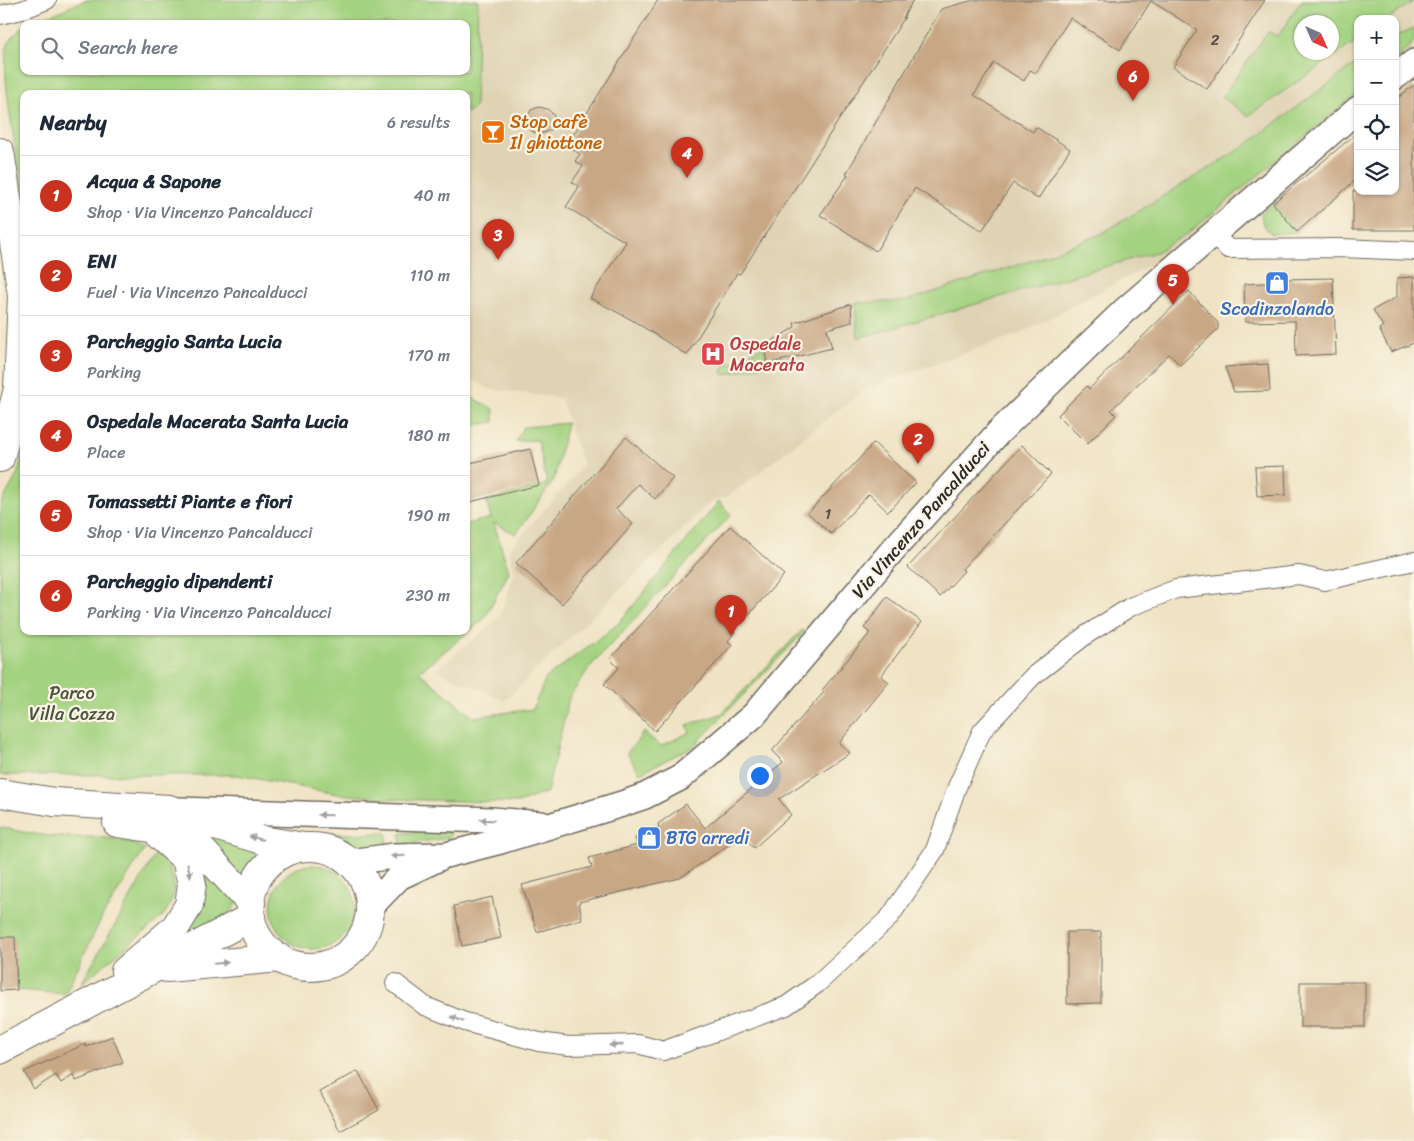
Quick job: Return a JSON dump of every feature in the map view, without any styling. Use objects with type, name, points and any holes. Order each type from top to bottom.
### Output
[{"type":"main road","points":[[1399,74],[1414,62]]},
{"type":"main road","name":"Via Vincenzo Pancalducci","points":[[350,862],[394,856],[446,854],[497,842],[645,796],[680,778],[754,715],[891,552],[998,434],[1124,311],[1354,112]]},
{"type":"main road","points":[[0,152],[20,282]]},
{"type":"main road","points":[[0,254],[6,293],[8,329],[0,406]]},
{"type":"main road","points":[[0,458],[18,389],[20,342]]},
{"type":"main road","points":[[0,793],[54,802],[169,809],[492,820],[553,825]]},
{"type":"main road","points":[[169,809],[209,824],[262,840],[328,850],[350,862],[361,875],[368,890],[370,906],[365,931],[356,945],[344,956],[330,963],[314,966],[296,965],[280,958],[266,948],[257,933],[251,910],[254,886],[262,872],[274,860],[288,851],[304,847]]},
{"type":"main road","points":[[0,811],[42,819],[144,826],[178,832],[199,847],[251,910]]},
{"type":"main road","points":[[71,1014],[142,958],[176,928],[189,905],[192,884],[186,859],[171,843],[144,826]]},
{"type":"main road","name":"Via Vincenzo Pancalducci","points":[[370,906],[399,877],[446,854]]},
{"type":"main road","points":[[1,1049],[154,969],[251,910]]},
{"type":"main road","points":[[154,969],[280,958]]},
{"type":"street","points":[[0,15],[22,10],[47,0]]},
{"type":"street","points":[[1214,234],[1228,249],[1341,248],[1414,251]]},
{"type":"street","points":[[394,982],[425,1006],[465,1022],[539,1042],[569,1046],[638,1044],[664,1051],[786,1006],[817,984],[889,918],[935,850],[957,787],[982,731],[1034,676],[1086,635],[1130,607],[1176,590],[1299,575],[1325,580],[1414,561]]},
{"type":"shaded area","name":"Ospedale Macerata","points":[[471,0],[1414,0],[1414,50],[1399,63],[1399,15],[1354,15],[1354,104],[1190,244],[1021,333],[865,389],[732,494],[709,504],[504,701],[436,670],[499,618],[515,573],[509,550],[583,466],[561,398],[490,389],[470,378],[470,90],[466,90],[467,75],[470,75]]},
{"type":"green space","points":[[86,0],[478,0],[475,107],[470,110],[470,90],[20,90],[20,173],[8,97],[5,60],[10,41],[20,30],[20,75],[470,75],[470,20],[38,20]]},
{"type":"green space","points":[[1302,0],[1414,1],[1394,15],[1354,15],[1354,43],[1339,53],[1339,15],[1294,15],[1294,60],[1329,60],[1248,116],[1222,97],[1268,32],[1278,36]]},
{"type":"green space","points":[[1414,28],[1414,42],[1399,56],[1399,34]]},
{"type":"green space","points":[[1354,65],[1354,96],[1187,234],[1156,252],[858,338],[855,303],[906,301],[1036,259],[1101,234],[1242,148]]},
{"type":"green space","points":[[1273,203],[1297,232],[1271,234],[1263,225],[1261,214]]},
{"type":"green space","points":[[764,346],[767,364],[725,375],[722,373],[724,367]]},
{"type":"green space","points":[[470,397],[494,409],[494,422],[470,426]]},
{"type":"green space","name":"Parco Villa Cozza","points":[[567,423],[554,480],[516,534],[494,523],[509,572],[484,619],[470,630],[470,523],[491,518],[486,501],[547,484],[538,440],[516,441],[523,427]]},
{"type":"green space","name":"Parco Villa Cozza","points":[[20,464],[20,635],[464,635],[419,672],[473,717],[533,709],[546,678],[618,624],[719,501],[731,515],[589,668],[569,698],[547,792],[518,803],[391,799],[337,794],[237,775],[0,775],[0,505],[17,475]]},
{"type":"green space","points":[[802,630],[804,632],[694,746],[640,773],[627,753],[644,732],[661,746],[690,732],[687,725],[721,714]]},
{"type":"green space","points":[[0,827],[50,836],[108,838],[120,840],[145,849],[102,917],[65,994],[17,990],[16,966],[0,966]]},
{"type":"green space","points":[[184,827],[268,852],[256,865],[244,884]]},
{"type":"green space","points":[[447,831],[451,833],[449,838],[400,845],[401,833]]},
{"type":"green space","points":[[387,833],[387,847],[361,848],[338,837],[320,834]]},
{"type":"green space","points":[[156,853],[169,868],[174,884],[168,909],[162,917],[81,984]]},
{"type":"green space","points":[[196,864],[238,902],[229,914],[182,940]]},
{"type":"green space","points":[[313,865],[329,868],[348,884],[352,891],[355,907],[352,923],[336,942],[329,946],[313,949],[297,946],[278,930],[274,923],[271,907],[274,891],[290,872],[297,868]]},
{"type":"building","points":[[658,0],[913,0],[903,18],[905,17],[740,274],[737,273],[687,355],[632,320],[590,298],[626,242],[566,207],[579,187],[572,182],[583,166],[575,161],[580,154],[567,145]]},
{"type":"building","points":[[974,0],[1265,0],[1207,89],[1173,67],[1197,30],[1151,1],[1120,50],[1070,18],[1036,73],[1030,70],[1024,81],[994,63],[974,95],[1033,132],[1036,127],[1070,149],[1038,199],[1013,183],[982,231],[915,188],[876,251],[820,215],[848,175],[846,174],[941,9]]},
{"type":"building","points":[[1414,85],[1414,230],[1353,230],[1353,191],[1354,195],[1399,195],[1399,97]]},
{"type":"building","points":[[539,107],[547,109],[553,114],[557,127],[541,134],[533,132],[528,126],[527,118],[531,110]]},
{"type":"building","points":[[1354,135],[1354,182],[1297,232],[1273,203]]},
{"type":"building","points":[[1414,277],[1414,343],[1391,352],[1379,329],[1383,326],[1373,310],[1397,297],[1397,278]]},
{"type":"building","points":[[1333,278],[1336,354],[1296,356],[1295,321],[1245,322],[1244,284],[1283,282],[1283,279]]},
{"type":"building","points":[[1189,291],[1218,323],[1218,329],[1180,365],[1169,354],[1111,410],[1116,415],[1087,444],[1058,415],[1087,386],[1089,389]]},
{"type":"building","points":[[851,304],[852,322],[827,329],[832,348],[767,364],[764,346],[795,327],[794,323]]},
{"type":"building","points":[[1268,364],[1270,391],[1234,392],[1225,367]]},
{"type":"building","points":[[626,437],[673,478],[655,499],[638,484],[616,509],[633,524],[562,604],[516,563]]},
{"type":"building","points":[[874,443],[916,483],[888,512],[869,494],[831,534],[808,513]]},
{"type":"building","points":[[1022,445],[1051,474],[962,569],[964,571],[940,597],[908,567]]},
{"type":"building","points":[[530,449],[539,485],[470,502],[470,463]]},
{"type":"building","points":[[1285,466],[1286,495],[1257,496],[1255,467]]},
{"type":"building","points":[[730,526],[784,575],[734,631],[728,641],[732,645],[655,731],[604,684],[619,668],[610,659]]},
{"type":"building","points":[[887,597],[922,622],[881,676],[889,682],[839,743],[850,753],[779,799],[791,815],[754,848],[743,835],[680,878],[579,902],[582,919],[537,932],[522,885],[592,867],[589,858],[637,845],[635,838],[659,828],[658,824],[686,804],[705,828],[783,762],[772,751],[824,692],[822,690],[870,633],[864,628]]},
{"type":"building","points":[[492,897],[501,938],[462,946],[454,906]]},
{"type":"building","points":[[1067,932],[1101,932],[1101,1003],[1067,1004]]},
{"type":"building","points":[[0,937],[15,937],[17,990],[0,991]]},
{"type":"building","points":[[1300,982],[1365,982],[1365,1027],[1300,1027]]},
{"type":"building","points":[[112,1036],[123,1062],[76,1081],[74,1075],[61,1083],[56,1075],[34,1089],[24,1072],[85,1044],[86,1047]]},
{"type":"building","points":[[358,1071],[379,1110],[340,1131],[320,1092]]},
{"type":"place","name":"Parcheggio dipendenti","points":[[1133,101]]},
{"type":"place","name":"Stop cafè Il ghiottone","points":[[493,132]]},
{"type":"place","name":"Ospedale Macerata Santa Lucia","points":[[687,178]]},
{"type":"place","name":"Parcheggio Santa Lucia","points":[[498,260]]},
{"type":"place","name":"Scodinzolando","points":[[1277,283]]},
{"type":"place","name":"Tomassetti Piante e fiori","points":[[1173,305]]},
{"type":"place","name":"Ospedale Macerata","points":[[713,354]]},
{"type":"place","name":"ENI","points":[[918,464]]},
{"type":"place","name":"Acqua & Sapone","points":[[731,636]]},
{"type":"place","name":"BTG arredi","points":[[649,838]]}]
